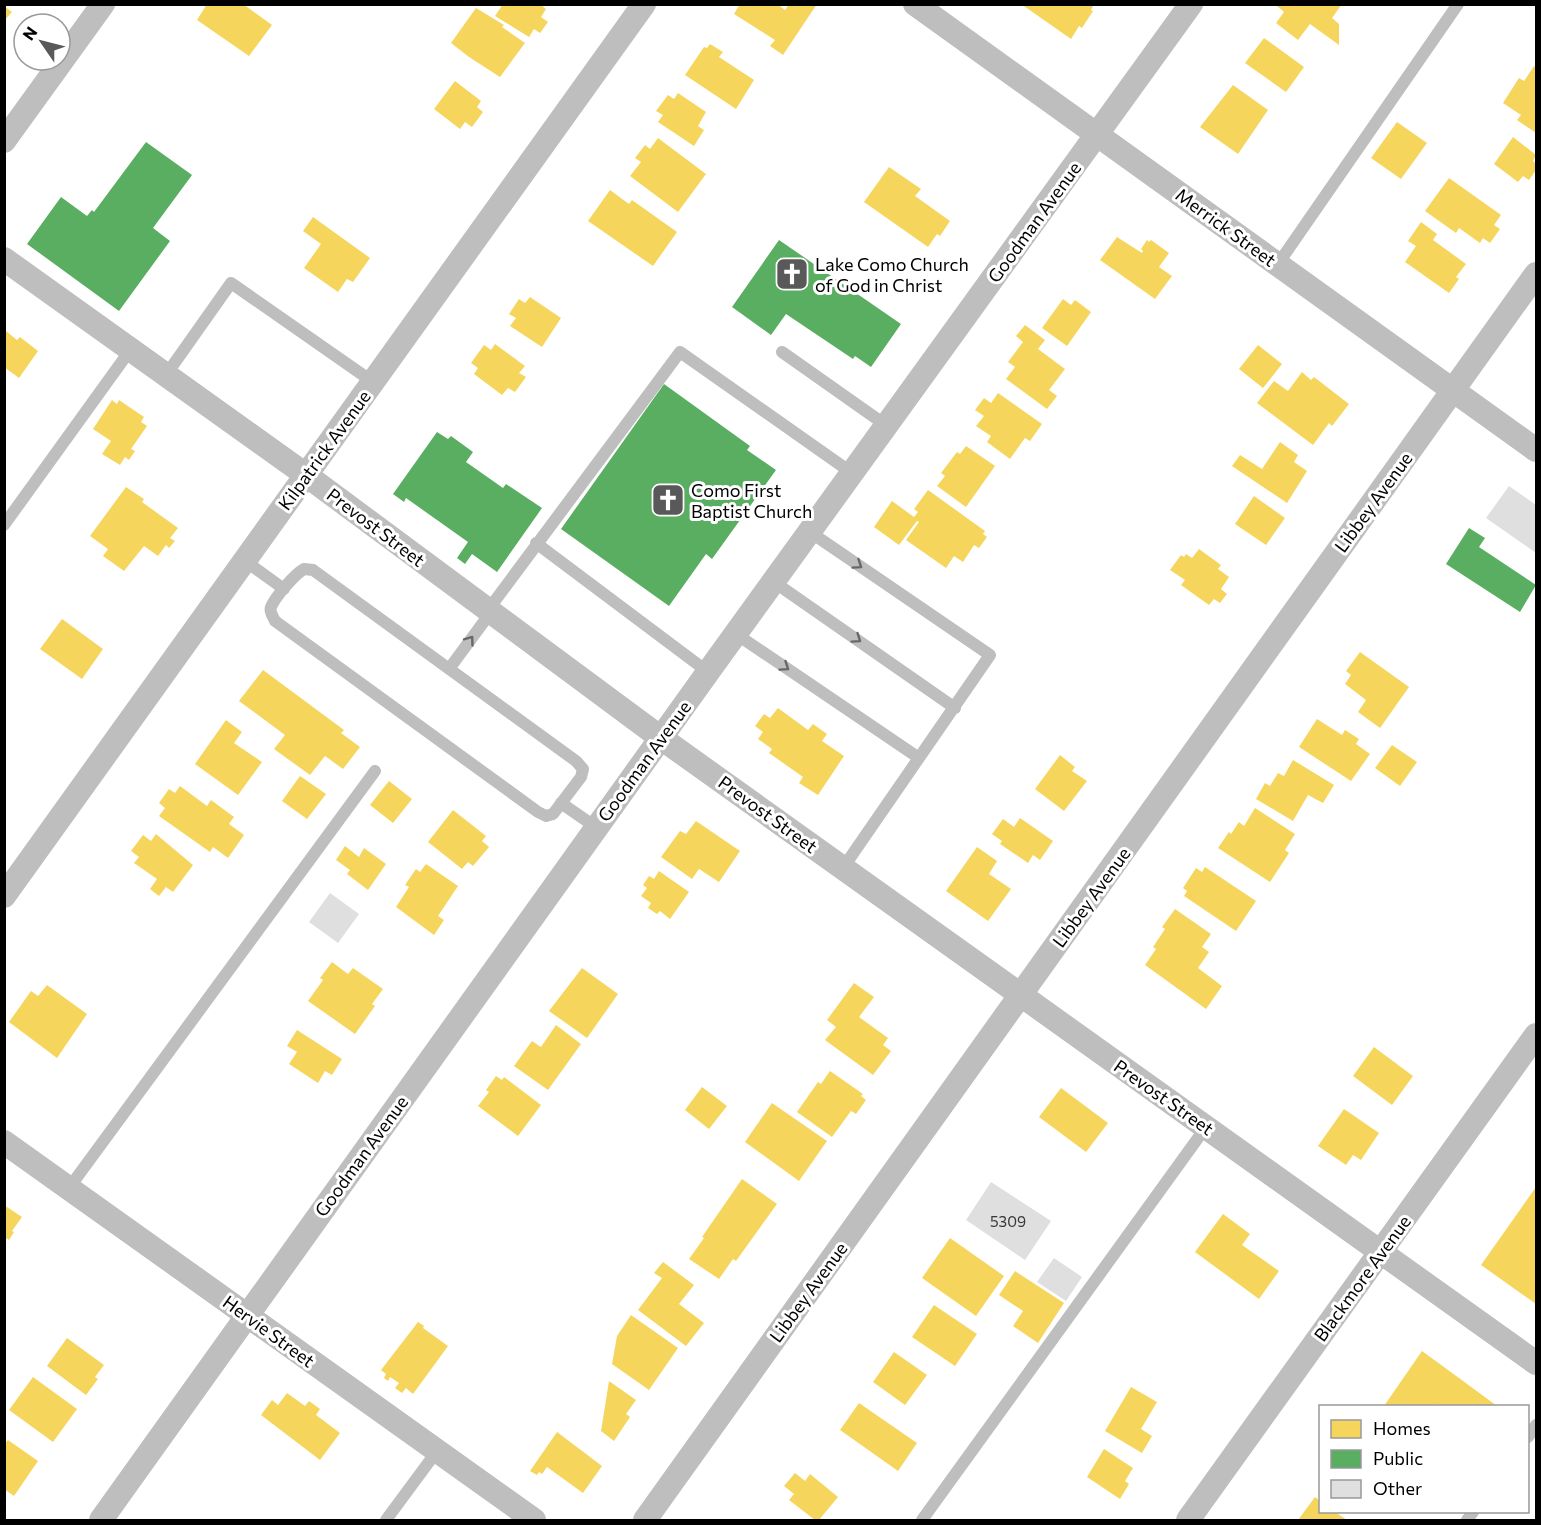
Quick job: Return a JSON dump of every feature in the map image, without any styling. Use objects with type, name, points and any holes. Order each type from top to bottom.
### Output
[{"type":"street","points":[[4,141],[103,4]]},
{"type":"street","name":"Kilpatrick Avenue","points":[[4,896],[644,4]]},
{"type":"street","name":"Goodman Avenue","points":[[100,1521],[708,672],[1191,4]]},
{"type":"street","name":"Merrick Street","points":[[919,6],[1536,450]]},
{"type":"street","name":"Prevost Street","points":[[4,260],[306,475],[661,738],[1536,1363]]},
{"type":"street","name":"Libbey Avenue","points":[[645,1521],[1536,274]]},
{"type":"street","name":"Blackmore Avenue","points":[[1188,1521],[1536,1035]]},
{"type":"street","name":"Hervie Street","points":[[4,1142],[534,1521]]},
{"type":"lane","points":[[1278,264],[1458,4]]},
{"type":"lane","points":[[166,375],[231,283],[374,382]]},
{"type":"lane","points":[[4,525],[130,349]]},
{"type":"lane","points":[[449,669],[536,543],[680,352],[852,473]]},
{"type":"lane","points":[[782,352],[886,426]]},
{"type":"lane","points":[[810,532],[990,656],[843,868]]},
{"type":"lane","points":[[536,543],[708,672]]},
{"type":"lane","points":[[245,561],[284,589]]},
{"type":"lane","points":[[304,569],[313,570],[449,669],[576,761],[583,769],[581,777],[553,814],[546,816],[538,812],[275,621],[271,614],[271,606],[297,573],[304,569]]},
{"type":"lane","points":[[774,582],[955,708]]},
{"type":"lane","points":[[736,634],[919,758]]},
{"type":"lane","points":[[69,1188],[375,771]]},
{"type":"lane","points":[[561,803],[597,828]]},
{"type":"lane","points":[[922,1521],[1206,1127]]},
{"type":"lane","points":[[386,1521],[437,1451]]},
{"type":"building: Homes","points":[[207,4],[243,4],[272,25],[249,56],[197,20]]},
{"type":"building: Homes","points":[[503,4],[540,4],[546,9],[541,17],[548,22],[540,33],[534,29],[529,37],[495,16]]},
{"type":"building: Homes","points":[[740,4],[777,4],[785,10],[789,4],[817,4],[783,55],[770,46],[775,40],[734,14]]},
{"type":"building: Homes","points":[[1021,4],[1094,4],[1091,10],[1093,11],[1082,28],[1079,26],[1071,39]]},
{"type":"building: Homes","points":[[1278,4],[1342,4],[1332,18],[1339,24],[1339,45],[1310,24],[1298,40],[1276,23],[1284,12],[1277,6]]},
{"type":"building: Homes","points":[[4,6],[12,12],[4,21]]},
{"type":"building: Homes","points":[[476,8],[504,25],[502,27],[525,43],[500,77],[451,43]]},
{"type":"building: Homes","points":[[1264,38],[1304,67],[1286,92],[1245,63]]},
{"type":"building: Homes","points":[[710,44],[723,52],[719,57],[754,80],[736,109],[685,75],[704,47],[707,48]]},
{"type":"building: Homes","points":[[1534,66],[1536,68],[1536,133],[1517,120],[1521,115],[1503,103],[1519,78],[1524,81]]},
{"type":"building: Homes","points":[[455,81],[481,101],[477,107],[483,112],[472,127],[465,122],[460,129],[434,109]]},
{"type":"building: Homes","points":[[1233,85],[1268,110],[1238,154],[1200,127]]},
{"type":"building: Homes","points":[[678,93],[706,112],[698,126],[704,130],[694,146],[658,122],[663,115],[656,111],[668,95],[674,99]]},
{"type":"building: Homes","points":[[1397,122],[1427,143],[1401,179],[1371,158]]},
{"type":"building: Homes","points":[[1513,137],[1536,155],[1533,161],[1536,164],[1536,170],[1529,180],[1523,176],[1518,182],[1494,164]]},
{"type":"building: Homes","points":[[658,138],[706,174],[678,212],[630,176],[641,162],[635,158],[645,145],[650,149]]},
{"type":"building: Homes","points":[[889,167],[921,189],[915,196],[950,221],[940,236],[937,234],[928,247],[864,202]]},
{"type":"building: Homes","points":[[1449,178],[1501,215],[1494,225],[1500,229],[1490,243],[1483,238],[1480,243],[1459,228],[1456,233],[1425,211]]},
{"type":"building: Homes","points":[[610,190],[629,204],[632,200],[677,232],[653,266],[588,221]]},
{"type":"building: Homes","points":[[313,217],[370,258],[353,282],[347,279],[338,292],[304,268],[321,244],[303,231]]},
{"type":"building: Homes","points":[[1421,222],[1437,234],[1433,240],[1466,264],[1456,277],[1459,279],[1449,293],[1405,262],[1416,246],[1408,241]]},
{"type":"building: Homes","points":[[1117,237],[1142,253],[1141,249],[1147,240],[1149,242],[1151,240],[1169,253],[1159,267],[1172,276],[1155,299],[1100,260]]},
{"type":"building: Homes","points":[[530,297],[561,318],[542,347],[510,326],[516,318],[509,314],[519,299],[525,303]]},
{"type":"building: Homes","points":[[1063,299],[1071,305],[1075,300],[1091,312],[1067,346],[1042,328]]},
{"type":"building: Homes","points":[[1025,325],[1045,340],[1038,349],[1065,369],[1049,390],[1057,396],[1047,409],[1006,379],[1015,367],[1008,362],[1023,342],[1016,336]]},
{"type":"building: Homes","points":[[6,331],[17,340],[20,337],[38,351],[19,378],[4,367]]},
{"type":"building: Homes","points":[[495,344],[525,366],[519,373],[526,377],[515,392],[508,388],[502,395],[474,374],[478,368],[471,363],[484,345],[491,350]]},
{"type":"building: Homes","points":[[1258,345],[1282,364],[1263,388],[1239,369]]},
{"type":"building: Homes","points":[[1302,372],[1311,380],[1314,377],[1349,404],[1332,426],[1329,423],[1313,445],[1257,403],[1274,381],[1288,391]]},
{"type":"building: Homes","points":[[998,393],[1042,424],[1030,441],[1025,438],[1010,459],[987,442],[991,436],[976,426],[984,416],[975,410],[984,398],[991,403]]},
{"type":"building: Homes","points":[[112,400],[117,404],[119,400],[144,417],[141,422],[147,426],[131,449],[135,451],[129,460],[125,457],[120,465],[102,454],[111,441],[93,429]]},
{"type":"building: Homes","points":[[1280,442],[1298,455],[1294,462],[1307,471],[1287,503],[1232,466],[1240,455],[1262,469]]},
{"type":"building: Homes","points":[[966,446],[995,466],[966,507],[937,486],[945,476],[941,473],[957,452],[960,454]]},
{"type":"building: Homes","points":[[126,487],[144,499],[142,502],[178,528],[170,538],[175,541],[169,548],[166,545],[158,556],[144,546],[124,571],[103,556],[108,549],[90,536]]},
{"type":"building: Homes","points":[[928,490],[985,531],[983,534],[987,537],[979,548],[974,545],[963,562],[954,556],[946,568],[906,540],[919,522],[917,521],[899,545],[874,527],[892,501],[914,517],[918,512],[914,509]]},
{"type":"building: Homes","points":[[1254,496],[1285,518],[1266,545],[1235,524]]},
{"type":"building: Homes","points":[[1199,549],[1221,565],[1218,569],[1229,577],[1221,589],[1227,594],[1220,603],[1214,599],[1209,605],[1181,585],[1185,580],[1170,570],[1181,555],[1184,557],[1186,554],[1192,558]]},
{"type":"building: Homes","points":[[62,619],[103,649],[82,679],[40,649]]},
{"type":"building: Homes","points":[[1360,652],[1409,687],[1380,728],[1358,712],[1366,700],[1345,684],[1351,675],[1346,671]]},
{"type":"building: Homes","points":[[263,670],[344,730],[341,733],[360,747],[343,769],[325,756],[310,775],[274,749],[285,735],[239,701]]},
{"type":"building: Homes","points":[[778,708],[808,730],[813,724],[827,734],[822,741],[844,756],[818,795],[799,783],[803,777],[769,753],[772,749],[758,739],[763,732],[755,726],[764,714],[770,718]]},
{"type":"building: Homes","points":[[1317,719],[1342,735],[1345,730],[1359,739],[1356,744],[1370,754],[1351,781],[1299,747]]},
{"type":"building: Homes","points":[[226,720],[242,732],[234,743],[262,762],[238,795],[195,764]]},
{"type":"building: Homes","points":[[1392,745],[1417,762],[1400,786],[1375,768]]},
{"type":"building: Homes","points":[[1060,755],[1075,767],[1072,771],[1087,781],[1064,811],[1035,789]]},
{"type":"building: Homes","points":[[1293,760],[1334,785],[1323,803],[1308,795],[1293,821],[1256,799],[1265,783],[1270,786],[1278,773],[1284,776]]},
{"type":"building: Homes","points":[[300,776],[326,794],[307,819],[282,801]]},
{"type":"building: Homes","points":[[389,781],[412,799],[393,823],[370,805]]},
{"type":"building: Homes","points":[[180,786],[207,806],[211,800],[234,817],[229,824],[244,835],[228,858],[213,847],[210,852],[159,816],[165,808],[159,803],[169,789],[175,793]]},
{"type":"building: Homes","points":[[1255,808],[1295,834],[1285,850],[1289,853],[1270,882],[1218,848],[1239,822],[1244,826]]},
{"type":"building: Homes","points":[[453,810],[486,836],[482,841],[489,847],[473,866],[468,862],[462,869],[428,842]]},
{"type":"building: Homes","points":[[1020,818],[1053,841],[1040,860],[1033,855],[1028,863],[1000,844],[1002,841],[992,834],[1003,819],[1014,827]]},
{"type":"building: Homes","points":[[696,821],[740,851],[719,882],[699,869],[692,879],[661,857],[680,831],[686,834]]},
{"type":"building: Homes","points":[[156,834],[193,865],[173,892],[166,887],[159,896],[150,889],[157,879],[134,863],[139,857],[131,851],[143,835],[151,841]]},
{"type":"building: Homes","points":[[345,846],[359,857],[364,848],[386,864],[368,890],[347,874],[350,870],[336,860]]},
{"type":"building: Homes","points":[[977,847],[997,861],[989,874],[1011,889],[988,921],[946,891]]},
{"type":"building: Homes","points":[[426,864],[458,886],[438,916],[444,920],[434,935],[396,907],[409,887],[405,885],[416,869],[420,872]]},
{"type":"building: Homes","points":[[1205,867],[1256,901],[1236,931],[1184,896],[1187,891],[1183,888],[1196,868],[1202,872]]},
{"type":"building: Homes","points":[[659,871],[689,892],[670,919],[660,911],[657,914],[648,908],[651,903],[641,896],[647,888],[643,885],[649,876],[654,879]]},
{"type":"building: Homes","points":[[1175,909],[1211,934],[1202,947],[1209,952],[1198,968],[1222,986],[1206,1009],[1145,965],[1156,949],[1153,947],[1165,929],[1162,927]]},
{"type":"building: Homes","points":[[332,962],[348,974],[353,968],[383,989],[372,1004],[375,1006],[355,1034],[308,1001],[323,980],[320,978]]},
{"type":"building: Homes","points":[[582,968],[618,994],[587,1038],[549,1011]]},
{"type":"building: Homes","points":[[854,983],[874,997],[859,1017],[888,1038],[883,1045],[891,1051],[873,1075],[825,1040],[836,1027],[827,1020]]},
{"type":"building: Homes","points":[[47,985],[87,1014],[57,1058],[9,1022],[31,991],[38,996]]},
{"type":"building: Homes","points":[[556,1025],[581,1044],[548,1090],[514,1066],[532,1041],[541,1047]]},
{"type":"building: Homes","points":[[297,1030],[342,1059],[332,1075],[325,1071],[318,1083],[289,1064],[297,1052],[287,1046]]},
{"type":"building: Homes","points":[[1374,1047],[1413,1076],[1392,1105],[1353,1076]]},
{"type":"building: Homes","points":[[830,1071],[863,1094],[861,1096],[866,1100],[856,1114],[851,1111],[832,1137],[797,1112],[818,1082],[821,1084]]},
{"type":"building: Homes","points":[[496,1076],[502,1080],[504,1077],[541,1105],[518,1136],[478,1106],[489,1092],[486,1090]]},
{"type":"building: Homes","points":[[702,1087],[727,1106],[709,1129],[685,1110]]},
{"type":"building: Homes","points":[[1061,1088],[1108,1123],[1086,1152],[1039,1117]]},
{"type":"building: Homes","points":[[772,1103],[827,1141],[799,1181],[745,1142]]},
{"type":"building: Homes","points":[[1344,1109],[1379,1133],[1361,1160],[1353,1155],[1346,1165],[1318,1146]]},
{"type":"building: Homes","points":[[742,1179],[777,1204],[736,1261],[733,1259],[719,1279],[689,1259]]},
{"type":"building: Homes","points":[[1536,1187],[1536,1304],[1481,1265]]},
{"type":"building: Homes","points":[[4,1205],[22,1217],[12,1231],[14,1232],[9,1240],[4,1237]]},
{"type":"building: Homes","points":[[1223,1214],[1250,1234],[1242,1245],[1279,1271],[1259,1299],[1195,1252]]},
{"type":"building: Homes","points":[[950,1238],[1004,1276],[976,1316],[922,1278]]},
{"type":"building: Homes","points":[[663,1262],[694,1285],[679,1304],[704,1323],[686,1346],[638,1310],[662,1278],[654,1273]]},
{"type":"building: Homes","points":[[1015,1271],[1064,1303],[1038,1343],[1013,1326],[1023,1311],[999,1295]]},
{"type":"building: Homes","points":[[934,1305],[977,1334],[955,1366],[912,1337]]},
{"type":"building: Homes","points":[[631,1315],[678,1348],[649,1390],[612,1364],[617,1336]]},
{"type":"building: Homes","points":[[418,1322],[448,1346],[413,1394],[406,1388],[402,1393],[395,1388],[399,1383],[390,1377],[388,1381],[384,1378],[386,1374],[381,1370]]},
{"type":"building: Homes","points":[[67,1338],[104,1365],[95,1377],[98,1379],[86,1395],[47,1366]]},
{"type":"building: Homes","points":[[1422,1351],[1496,1405],[1439,1404],[1385,1405]]},
{"type":"building: Homes","points":[[894,1352],[927,1375],[905,1405],[873,1382]]},
{"type":"building: Homes","points":[[33,1377],[77,1409],[53,1442],[9,1410]]},
{"type":"building: Homes","points":[[609,1381],[636,1400],[626,1414],[630,1417],[614,1441],[601,1431]]},
{"type":"building: Homes","points":[[1131,1387],[1157,1402],[1141,1429],[1152,1436],[1142,1453],[1105,1431]]},
{"type":"building: Homes","points":[[287,1393],[305,1406],[309,1401],[320,1409],[316,1415],[340,1433],[320,1460],[261,1415],[272,1400],[278,1405]]},
{"type":"building: Homes","points":[[859,1403],[917,1443],[898,1471],[840,1430]]},
{"type":"building: Homes","points":[[557,1432],[602,1466],[583,1493],[547,1467],[542,1474],[539,1472],[537,1475],[530,1471]]},
{"type":"building: Homes","points":[[8,1440],[38,1461],[14,1496],[4,1489],[4,1445]]},
{"type":"building: Homes","points":[[1104,1449],[1133,1468],[1125,1481],[1129,1484],[1120,1499],[1087,1477]]},
{"type":"building: Homes","points":[[795,1473],[805,1481],[810,1474],[838,1497],[819,1520],[815,1520],[789,1500],[794,1494],[784,1486]]},
{"type":"building: Homes","points":[[1315,1497],[1319,1500],[1319,1513],[1336,1513],[1347,1520],[1298,1520]]},
{"type":"building: Public","points":[[146,142],[192,175],[153,228],[170,241],[119,311],[27,244],[61,197],[87,216],[92,210],[94,212]]},
{"type":"building: Public","name":"Lake Como Church of God in Christ","points":[[779,240],[901,324],[871,367],[855,356],[853,359],[786,314],[771,335],[732,307]]},
{"type":"building: Public","name":"Como First Baptist Church","points":[[664,384],[750,446],[747,450],[776,470],[712,559],[706,554],[669,606],[561,529]]},
{"type":"building: Public","points":[[437,432],[448,439],[451,436],[473,452],[466,462],[503,488],[506,484],[542,508],[497,572],[472,554],[465,564],[457,558],[468,542],[406,498],[404,502],[393,494]]},
{"type":"building: Public","points":[[1469,528],[1485,538],[1479,547],[1536,585],[1520,612],[1446,564]]},
{"type":"building: Other","points":[[1509,486],[1536,505],[1536,553],[1486,518]]},
{"type":"building: Other","points":[[330,893],[359,914],[338,943],[309,922]]},
{"type":"building: Other","points":[[991,1182],[1051,1221],[1025,1260],[966,1220]]},
{"type":"building: Other","points":[[1054,1258],[1082,1277],[1066,1301],[1037,1282]]},
{"type":"place","name":"Lake Como Church of God in Christ","points":[[792,274]]},
{"type":"place","name":"Como First Baptist Church","points":[[668,500]]}]
